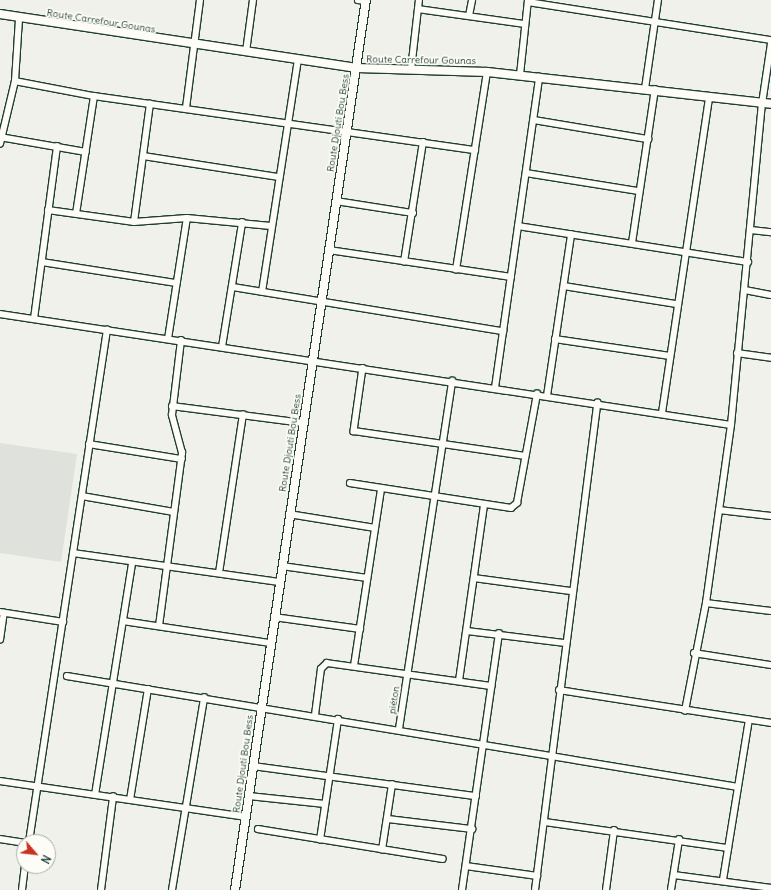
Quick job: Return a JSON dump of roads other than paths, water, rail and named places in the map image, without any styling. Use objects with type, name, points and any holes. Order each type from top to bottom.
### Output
[{"type":"main road","name":"Route Djouti Bou Bess","points":[[235,890],[289,514],[357,68],[363,0]]},
{"type":"main road","name":"Route Carrefour Gounas","points":[[0,14],[19,19],[194,46],[357,68],[487,72],[771,104]]},
{"type":"street","points":[[186,108],[200,0]]},
{"type":"street","points":[[246,52],[253,0]]},
{"type":"street","points":[[411,70],[419,0]]},
{"type":"street","points":[[469,16],[472,0]]},
{"type":"street","points":[[645,89],[656,22],[658,0]]},
{"type":"street","points":[[520,75],[528,1],[771,40]]},
{"type":"street","points":[[418,9],[525,24]]},
{"type":"street","points":[[0,144],[0,138],[15,81],[19,19]]},
{"type":"street","points":[[685,710],[694,653],[706,603],[731,425],[736,353],[752,230],[762,104],[771,44]]},
{"type":"street","points":[[262,292],[298,60]]},
{"type":"street","points":[[456,270],[487,72]]},
{"type":"street","points":[[495,388],[540,77]]},
{"type":"street","points":[[15,81],[94,96],[475,150]]},
{"type":"street","points":[[632,243],[655,90]]},
{"type":"street","points":[[76,214],[94,96]]},
{"type":"street","points":[[662,413],[677,304],[709,98]]},
{"type":"street","points":[[134,222],[150,104]]},
{"type":"street","points":[[534,120],[648,139]]},
{"type":"street","points":[[0,138],[86,152]]},
{"type":"street","points":[[404,262],[413,213],[423,142]]},
{"type":"street","points":[[34,319],[57,147]]},
{"type":"street","points":[[143,156],[279,177]]},
{"type":"street","points":[[526,173],[640,191]]},
{"type":"street","points":[[336,201],[413,213]]},
{"type":"street","points":[[48,210],[134,222],[187,218],[272,226]]},
{"type":"street","points":[[168,339],[187,218]]},
{"type":"street","points":[[222,347],[242,223]]},
{"type":"street","points":[[518,226],[748,262]]},
{"type":"street","points":[[752,230],[771,232]]},
{"type":"street","points":[[547,396],[571,235]]},
{"type":"street","points":[[329,250],[511,278]]},
{"type":"street","points":[[42,262],[176,283]]},
{"type":"street","points":[[564,286],[677,304]]},
{"type":"street","points":[[232,287],[503,331]]},
{"type":"street","points":[[745,290],[771,294]]},
{"type":"street","points":[[0,314],[452,381],[731,425]]},
{"type":"street","points":[[30,834],[107,330]]},
{"type":"street","points":[[555,339],[670,356]]},
{"type":"street","points":[[159,626],[165,566],[182,459],[172,406],[181,341]]},
{"type":"street","points":[[736,353],[771,358]]},
{"type":"street","points":[[363,368],[354,431],[525,456]]},
{"type":"street","name":"piéton","points":[[399,729],[452,381]]},
{"type":"street","points":[[350,483],[484,505],[515,506],[537,394]]},
{"type":"street","points":[[535,890],[546,822],[559,690],[596,403]]},
{"type":"street","points":[[172,406],[303,423]]},
{"type":"street","points":[[219,573],[243,415]]},
{"type":"street","points":[[90,444],[182,459]]},
{"type":"street","points":[[354,666],[381,489]]},
{"type":"street","points":[[82,496],[174,512]]},
{"type":"street","points":[[459,681],[484,505]]},
{"type":"street","points":[[719,510],[771,516]]},
{"type":"street","points":[[289,514],[375,528]]},
{"type":"street","points":[[73,553],[132,563],[165,566],[279,582]]},
{"type":"street","points":[[95,795],[132,563]]},
{"type":"street","points":[[282,566],[367,578]]},
{"type":"street","points":[[474,578],[572,591]]},
{"type":"street","points":[[706,603],[771,611]]},
{"type":"street","points":[[0,640],[2,613],[62,622]]},
{"type":"street","points":[[274,617],[360,629]]},
{"type":"street","points":[[123,621],[270,643]]},
{"type":"street","points":[[467,630],[565,643]]},
{"type":"street","points":[[462,890],[499,634]]},
{"type":"street","points":[[694,653],[771,665]]},
{"type":"street","points":[[315,715],[323,665],[354,666],[491,686]]},
{"type":"street","points":[[67,676],[399,729],[553,759],[738,787]]},
{"type":"street","points":[[130,800],[148,689]]},
{"type":"street","points":[[559,690],[771,724]]},
{"type":"street","points":[[172,890],[204,698]]},
{"type":"street","points":[[320,840],[338,719]]},
{"type":"street","points":[[723,880],[749,720]]},
{"type":"street","points":[[253,766],[476,796]]},
{"type":"street","points":[[0,781],[246,817]]},
{"type":"street","points":[[382,850],[388,819],[392,785]]},
{"type":"street","points":[[249,796],[325,804]]},
{"type":"street","points":[[101,890],[113,797]]},
{"type":"street","points":[[388,819],[472,829]]},
{"type":"street","points":[[546,822],[728,848]]},
{"type":"street","points":[[258,829],[443,859]]},
{"type":"street","points":[[606,890],[614,831]]},
{"type":"street","points":[[0,839],[16,842]]},
{"type":"street","points":[[671,890],[679,840]]},
{"type":"street","points":[[466,866],[537,876]]},
{"type":"street","points":[[22,890],[24,874]]},
{"type":"street","points":[[674,875],[723,880],[771,888]]}]
